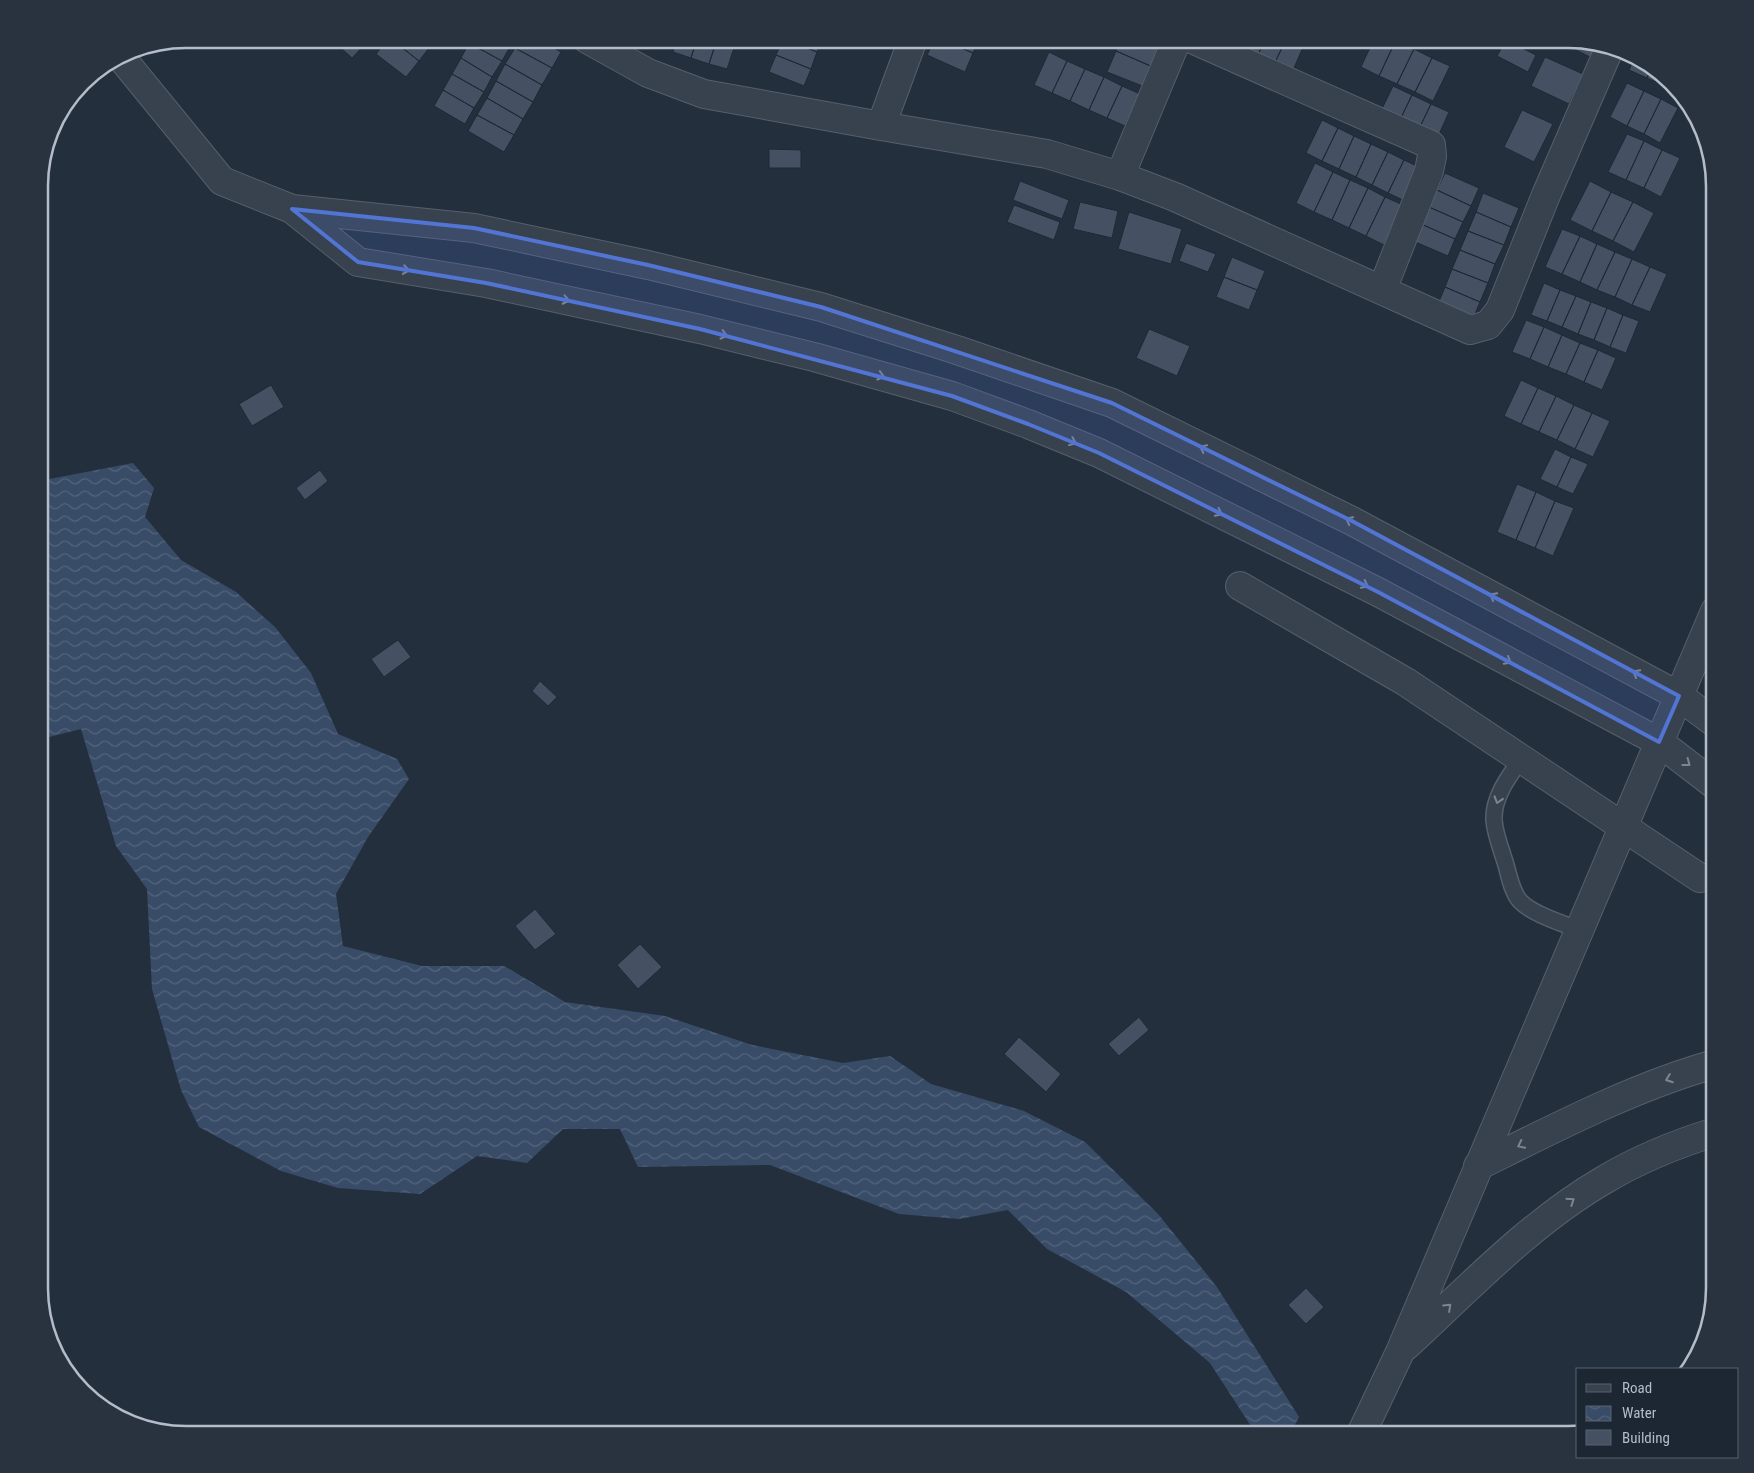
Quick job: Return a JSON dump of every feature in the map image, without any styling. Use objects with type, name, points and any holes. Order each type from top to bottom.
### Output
[{"type":"street","points":[[603,48],[648,73],[704,94],[1047,154],[1120,176],[1175,197],[1470,330],[1488,325],[1500,310],[1546,195],[1607,53]]},
{"type":"street","points":[[881,126],[910,48]]},
{"type":"street","points":[[1120,176],[1173,48]]},
{"type":"street","points":[[1212,48],[1431,145],[1432,156],[1429,171],[1382,290]]},
{"type":"street","points":[[125,62],[222,181],[292,208],[474,228],[648,265],[821,307],[957,350],[1102,400],[1352,521],[1679,696],[1706,716]]},
{"type":"street","points":[[292,208],[358,262],[486,283],[700,329],[832,362],[952,396],[1099,453],[1378,592],[1659,742],[1706,778]]},
{"type":"street","points":[[1240,586],[1406,682],[1624,825],[1700,878]]},
{"type":"street","points":[[1365,1426],[1400,1352],[1706,633]]},
{"type":"street","points":[[1478,1166],[1649,1086],[1706,1067]]},
{"type":"street","points":[[1400,1352],[1501,1258],[1562,1207],[1603,1180],[1652,1155],[1706,1135]]},
{"type":"lane","points":[[1522,758],[1503,787],[1494,814],[1496,830],[1508,874],[1517,895],[1524,904],[1539,913],[1579,930]]},
{"type":"highlighted area","points":[[292,209],[474,228],[648,265],[821,307],[1112,403],[1352,521],[1679,696],[1659,742],[1378,592],[1099,453],[1028,424],[952,396],[700,329],[486,283],[358,262]]},
{"type":"water","points":[[133,463],[154,488],[145,517],[181,560],[236,592],[275,627],[311,673],[338,734],[397,759],[409,779],[368,837],[336,894],[343,946],[422,966],[504,966],[565,1002],[665,1016],[752,1045],[843,1063],[890,1056],[931,1084],[1024,1111],[1085,1142],[1158,1214],[1217,1287],[1299,1417],[1294,1426],[1251,1426],[1210,1363],[1126,1292],[1047,1249],[1008,1210],[959,1219],[899,1214],[770,1165],[638,1167],[620,1129],[563,1129],[527,1163],[477,1156],[420,1194],[338,1188],[281,1171],[199,1127],[181,1090],[152,989],[147,889],[116,846],[81,729],[48,737],[48,479]]},
{"type":"building","points":[[341,48],[361,48],[352,58]]},
{"type":"building","points":[[381,48],[402,48],[419,61],[406,77],[376,54]]},
{"type":"building","points":[[402,48],[429,48],[419,61]]},
{"type":"building","points":[[466,48],[478,48],[502,61],[492,77],[461,58]]},
{"type":"building","points":[[478,48],[509,48],[502,61]]},
{"type":"building","points":[[515,48],[554,48],[561,52],[552,68]]},
{"type":"building","points":[[515,48],[552,68],[542,85],[505,64]]},
{"type":"building","points":[[674,48],[694,48],[691,58],[673,52]]},
{"type":"building","points":[[694,48],[714,48],[709,64],[691,58]]},
{"type":"building","points":[[714,48],[734,48],[727,69],[709,64]]},
{"type":"building","points":[[779,48],[807,48],[817,52],[811,69],[776,55]]},
{"type":"building","points":[[807,48],[819,48],[817,52]]},
{"type":"building","points":[[930,48],[961,48],[973,53],[965,72],[927,55]]},
{"type":"building","points":[[961,48],[976,48],[973,53]]},
{"type":"building","points":[[1117,48],[1162,48],[1153,67],[1116,51]]},
{"type":"building","points":[[1231,48],[1239,48],[1237,54]]},
{"type":"building","points":[[1239,48],[1261,48],[1255,62],[1237,54]]},
{"type":"building","points":[[1261,48],[1282,48],[1272,69],[1255,62]]},
{"type":"building","points":[[1282,48],[1303,48],[1290,77],[1272,69]]},
{"type":"building","points":[[1370,48],[1392,48],[1379,76],[1361,67]]},
{"type":"building","points":[[1392,48],[1414,49],[1397,84],[1379,76]]},
{"type":"building","points":[[1502,48],[1522,48],[1536,55],[1528,72],[1497,56]]},
{"type":"building","points":[[1572,48],[1596,50],[1592,58]]},
{"type":"building","points":[[1414,49],[1432,58],[1415,92],[1397,84]]},
{"type":"building","points":[[1116,51],[1153,67],[1145,87],[1107,72]]},
{"type":"building","points":[[1049,52],[1067,61],[1052,93],[1034,85]]},
{"type":"building","points":[[776,55],[811,69],[804,86],[769,72]]},
{"type":"building","points":[[1545,57],[1583,74],[1569,104],[1531,86]]},
{"type":"building","points":[[461,58],[492,77],[484,92],[452,74]]},
{"type":"building","points":[[1432,58],[1450,66],[1433,101],[1415,92]]},
{"type":"building","points":[[1067,61],[1085,69],[1070,101],[1052,93]]},
{"type":"building","points":[[1632,63],[1649,73],[1647,78],[1629,70]]},
{"type":"building","points":[[505,64],[542,85],[533,102],[496,81]]},
{"type":"building","points":[[1085,69],[1104,77],[1089,110],[1070,101]]},
{"type":"building","points":[[1649,73],[1663,85],[1647,78]]},
{"type":"building","points":[[452,74],[484,92],[474,108],[443,90]]},
{"type":"building","points":[[1104,77],[1122,86],[1107,118],[1089,110]]},
{"type":"building","points":[[496,81],[533,102],[523,119],[487,98]]},
{"type":"building","points":[[1627,83],[1644,91],[1627,126],[1610,117]]},
{"type":"building","points":[[1122,86],[1140,94],[1125,126],[1107,118]]},
{"type":"building","points":[[1393,86],[1412,95],[1398,124],[1379,115]]},
{"type":"building","points":[[443,90],[474,108],[465,124],[434,106]]},
{"type":"building","points":[[1644,91],[1661,99],[1644,134],[1627,126]]},
{"type":"building","points":[[1412,95],[1431,104],[1417,133],[1398,124]]},
{"type":"building","points":[[487,98],[523,119],[514,135],[477,115]]},
{"type":"building","points":[[1661,99],[1678,108],[1660,143],[1644,134]]},
{"type":"building","points":[[1431,104],[1449,112],[1436,141],[1417,133]]},
{"type":"building","points":[[1522,110],[1553,124],[1534,162],[1504,147]]},
{"type":"building","points":[[477,115],[514,135],[504,152],[468,131]]},
{"type":"building","points":[[1322,120],[1338,128],[1322,161],[1306,153]]},
{"type":"building","points":[[1338,128],[1354,136],[1339,169],[1322,161]]},
{"type":"building","points":[[1627,134],[1644,141],[1626,180],[1608,172]]},
{"type":"building","points":[[1354,136],[1371,144],[1356,177],[1339,169]]},
{"type":"building","points":[[1644,141],[1662,150],[1644,188],[1626,180]]},
{"type":"building","points":[[1371,144],[1388,152],[1372,185],[1356,177]]},
{"type":"building","points":[[769,149],[801,150],[801,168],[769,168]]},
{"type":"building","points":[[1662,150],[1680,158],[1661,197],[1644,188]]},
{"type":"building","points":[[1388,152],[1404,160],[1388,193],[1372,185]]},
{"type":"building","points":[[1404,160],[1421,168],[1405,201],[1388,193]]},
{"type":"building","points":[[1315,163],[1333,172],[1314,212],[1296,203]]},
{"type":"building","points":[[1333,172],[1350,180],[1332,220],[1314,212]]},
{"type":"building","points":[[1445,173],[1479,188],[1471,206],[1437,190]]},
{"type":"building","points":[[1350,180],[1368,188],[1349,228],[1332,220]]},
{"type":"building","points":[[1020,181],[1069,200],[1062,219],[1013,200]]},
{"type":"building","points":[[1590,181],[1611,192],[1592,231],[1570,220]]},
{"type":"building","points":[[1368,188],[1385,197],[1366,236],[1349,228]]},
{"type":"building","points":[[1437,190],[1471,206],[1463,222],[1429,207]]},
{"type":"building","points":[[1611,192],[1633,202],[1613,241],[1592,231]]},
{"type":"building","points":[[1483,193],[1519,208],[1511,227],[1476,212]]},
{"type":"building","points":[[1385,197],[1403,205],[1384,245],[1366,236]]},
{"type":"building","points":[[1080,202],[1118,211],[1112,238],[1073,229]]},
{"type":"building","points":[[1633,202],[1654,213],[1634,252],[1613,241]]},
{"type":"building","points":[[1014,205],[1060,222],[1054,240],[1007,222]]},
{"type":"building","points":[[1429,207],[1463,222],[1455,239],[1421,224]]},
{"type":"building","points":[[1129,212],[1182,229],[1171,264],[1118,249]]},
{"type":"building","points":[[1476,212],[1511,227],[1504,245],[1468,231]]},
{"type":"building","points":[[1421,224],[1455,239],[1448,256],[1413,241]]},
{"type":"building","points":[[1562,229],[1580,236],[1562,274],[1545,267]]},
{"type":"building","points":[[1468,231],[1504,245],[1495,264],[1460,250]]},
{"type":"building","points":[[1580,236],[1597,244],[1580,282],[1562,274]]},
{"type":"building","points":[[1186,243],[1216,254],[1208,272],[1179,261]]},
{"type":"building","points":[[1597,244],[1615,252],[1597,290],[1580,282]]},
{"type":"building","points":[[1460,250],[1495,264],[1488,283],[1452,269]]},
{"type":"building","points":[[1615,252],[1632,259],[1615,297],[1597,290]]},
{"type":"building","points":[[1232,257],[1265,271],[1257,290],[1224,277]]},
{"type":"building","points":[[1632,259],[1650,267],[1632,305],[1615,297]]},
{"type":"building","points":[[1650,267],[1667,274],[1650,312],[1632,305]]},
{"type":"building","points":[[1452,269],[1488,283],[1480,302],[1445,287]]},
{"type":"building","points":[[1224,277],[1257,290],[1249,310],[1216,297]]},
{"type":"building","points":[[1544,283],[1560,290],[1547,321],[1531,315]]},
{"type":"building","points":[[1445,287],[1480,302],[1472,321],[1437,306]]},
{"type":"building","points":[[1560,290],[1576,296],[1562,327],[1547,321]]},
{"type":"building","points":[[1576,296],[1591,302],[1578,334],[1562,327]]},
{"type":"building","points":[[1591,302],[1607,308],[1594,340],[1578,334]]},
{"type":"building","points":[[1607,308],[1623,315],[1610,347],[1594,340]]},
{"type":"building","points":[[1623,315],[1639,321],[1626,353],[1610,347]]},
{"type":"building","points":[[1526,320],[1544,327],[1530,359],[1512,352]]},
{"type":"building","points":[[1544,327],[1562,335],[1548,367],[1530,359]]},
{"type":"building","points":[[1149,329],[1190,346],[1177,376],[1136,358]]},
{"type":"building","points":[[1562,335],[1580,343],[1566,374],[1548,367]]},
{"type":"building","points":[[1580,343],[1598,350],[1584,382],[1566,374]]},
{"type":"building","points":[[1598,350],[1616,358],[1602,390],[1584,382]]},
{"type":"building","points":[[1521,380],[1538,388],[1521,424],[1504,416]]},
{"type":"building","points":[[271,385],[284,407],[252,426],[239,404]]},
{"type":"building","points":[[1538,388],[1556,396],[1539,432],[1521,424]]},
{"type":"building","points":[[1556,396],[1574,405],[1557,440],[1539,432]]},
{"type":"building","points":[[1574,405],[1592,413],[1575,449],[1557,440]]},
{"type":"building","points":[[1592,413],[1610,421],[1593,457],[1575,449]]},
{"type":"building","points":[[1555,449],[1571,457],[1557,487],[1540,479]]},
{"type":"building","points":[[1571,457],[1588,464],[1573,494],[1557,487]]},
{"type":"building","points":[[320,470],[328,481],[305,500],[296,488]]},
{"type":"building","points":[[1517,484],[1536,492],[1516,540],[1497,532]]},
{"type":"building","points":[[1536,492],[1555,501],[1535,548],[1516,540]]},
{"type":"building","points":[[1555,501],[1574,508],[1553,556],[1535,548]]},
{"type":"building","points":[[398,640],[411,657],[384,677],[371,659]]},
{"type":"building","points":[[540,681],[557,697],[548,706],[532,691]]},
{"type":"building","points":[[535,909],[556,934],[535,950],[515,926]]},
{"type":"building","points":[[640,944],[662,967],[638,989],[617,965]]},
{"type":"building","points":[[1139,1017],[1149,1030],[1119,1056],[1108,1044]]},
{"type":"building","points":[[1019,1037],[1061,1074],[1046,1092],[1004,1054]]},
{"type":"building","points":[[1306,1288],[1324,1307],[1306,1324],[1288,1305]]}]
